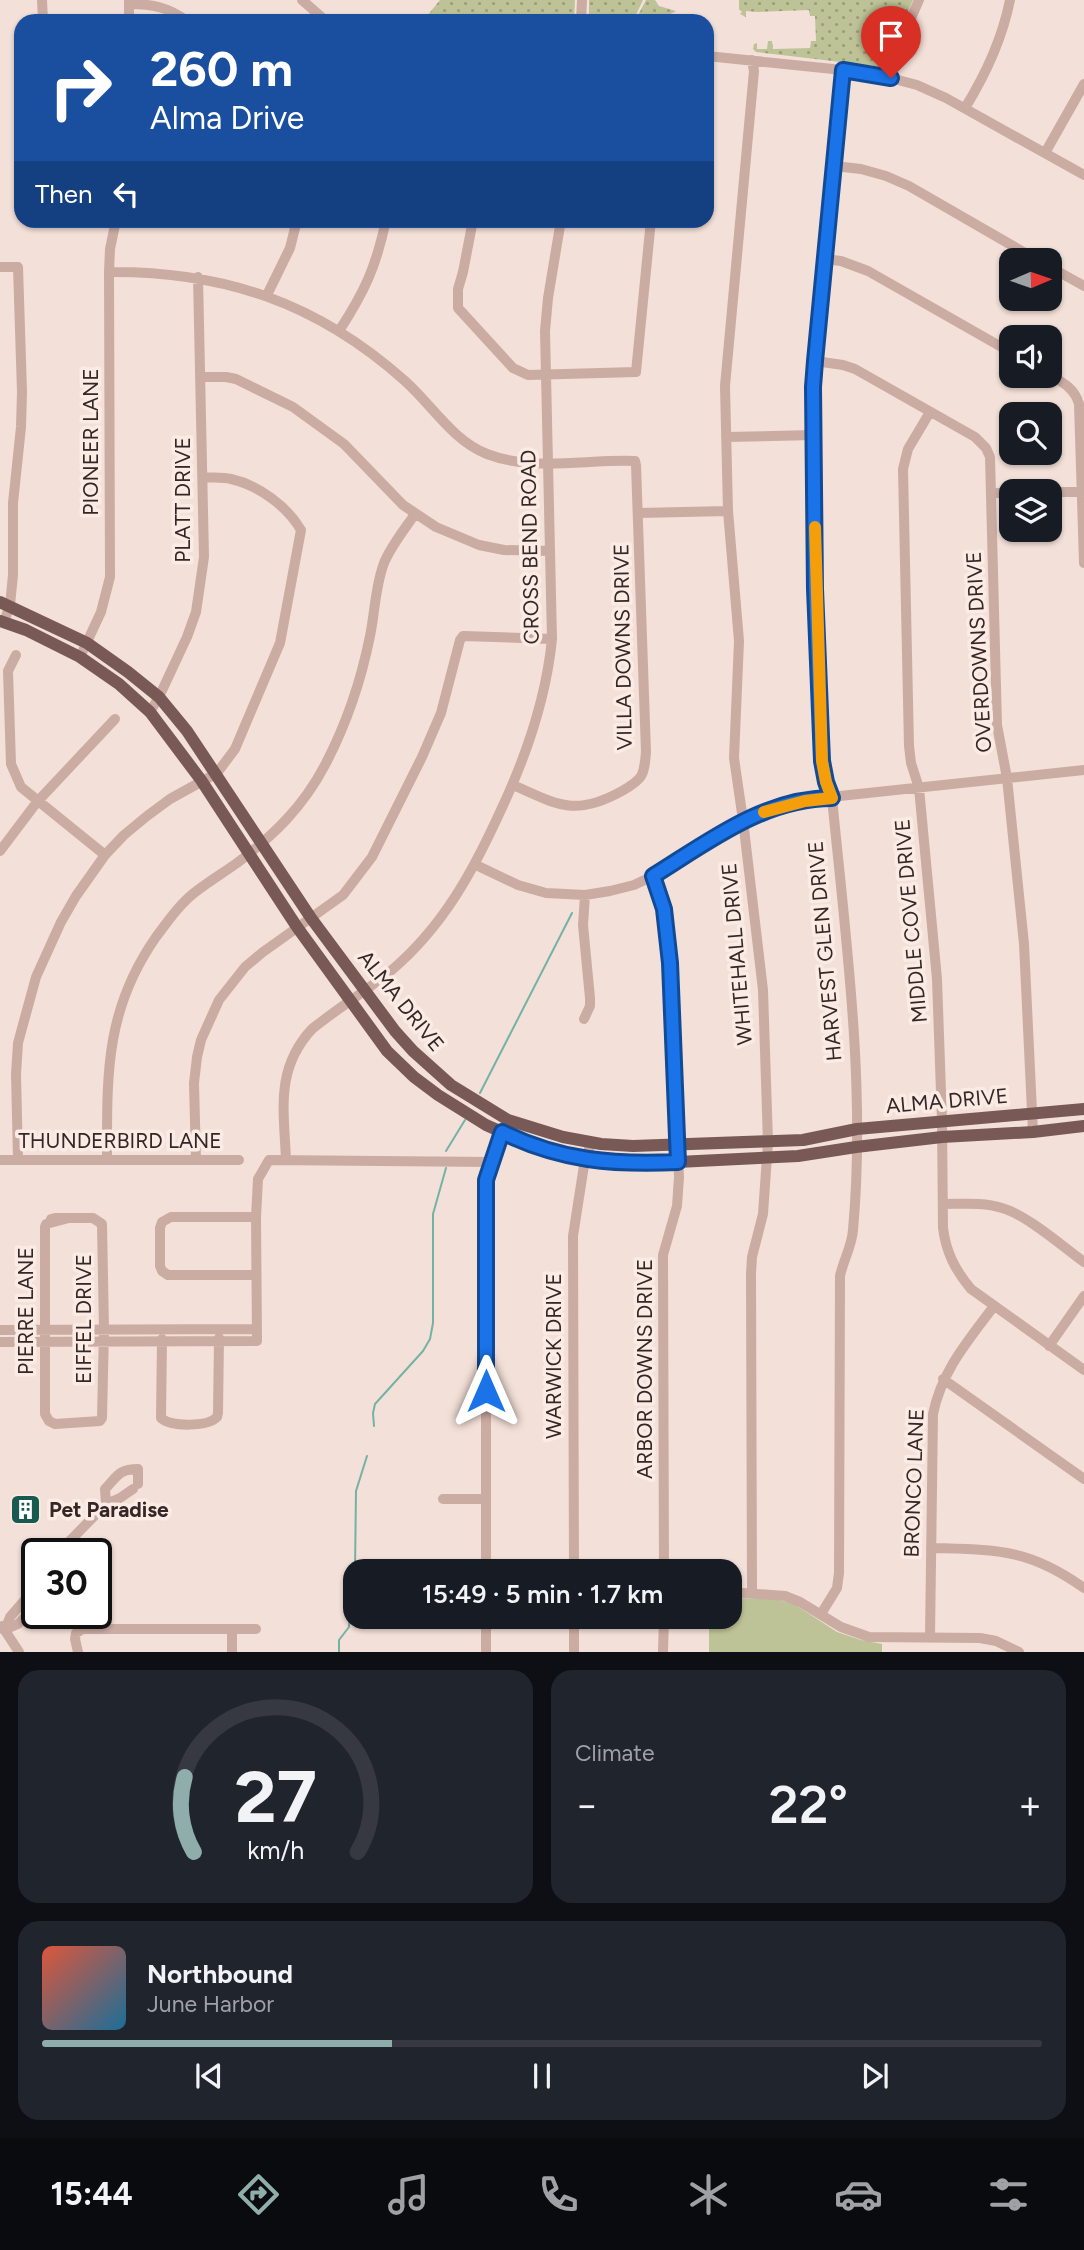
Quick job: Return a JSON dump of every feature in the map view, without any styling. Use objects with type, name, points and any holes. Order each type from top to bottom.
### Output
[{"type":"main road","name":"ALMA DRIVE","points":[[5,603],[87,643],[159,697],[216,773],[311,918],[395,1031],[450,1085],[508,1120],[563,1137],[633,1146],[803,1140],[857,1129],[1084,1109]]},
{"type":"main road","name":"ALMA DRIVE","points":[[2,621],[80,657],[119,684],[150,712],[201,780],[298,927],[387,1051],[414,1077],[450,1103],[502,1132],[540,1148],[610,1163],[798,1156],[942,1137],[1084,1126]]},
{"type":"street","points":[[302,0],[316,14]]},
{"type":"street","points":[[891,78],[893,59],[919,0]]},
{"type":"street","points":[[965,108],[996,49],[1010,0]]},
{"type":"street","points":[[129,2],[156,5],[176,14]]},
{"type":"street","points":[[714,57],[843,70],[917,85],[965,108],[1084,176]]},
{"type":"street","name":"WHITEHALL DRIVE","points":[[751,1593],[751,1274],[752,1257],[763,1214],[768,1142],[763,990],[744,820],[734,758],[739,641],[728,511],[726,365],[754,71],[752,60]]},
{"type":"street","name":"HARVEST GLEN DRIVE","points":[[821,1614],[837,1588],[839,1573],[840,1276],[853,1232],[857,1129],[850,982],[832,798],[822,761],[815,589],[815,361],[843,70]]},
{"type":"street","points":[[1045,153],[1084,84]]},
{"type":"street","points":[[834,166],[861,169],[909,186],[1016,248]]},
{"type":"street","name":"PIONEER LANE","points":[[80,657],[102,612],[110,577],[109,272],[114,228]]},
{"type":"street","points":[[267,295],[290,248],[295,228]]},
{"type":"street","points":[[339,331],[368,283],[377,260],[384,228]]},
{"type":"street","points":[[471,228],[458,289],[458,309],[513,368],[528,375],[636,372],[650,228]]},
{"type":"street","name":"CROSS BEND ROAD","points":[[286,1160],[283,1094],[288,1067],[301,1040],[393,968],[440,920],[475,865],[513,785],[538,716],[550,662],[552,639],[545,331],[560,228]]},
{"type":"street","points":[[825,259],[841,261],[868,271],[999,346]]},
{"type":"street","points":[[0,267],[18,267],[22,392],[13,503],[13,575],[2,621]]},
{"type":"street","points":[[109,272],[198,277],[267,295],[339,331],[373,354],[406,382],[469,444],[503,459],[524,463],[548,463]]},
{"type":"street","points":[[1062,274],[1084,286]]},
{"type":"street","name":"PLATT DRIVE","points":[[150,712],[187,637],[198,600],[204,557],[198,277]]},
{"type":"street","name":"OVERDOWNS DRIVE","points":[[815,361],[855,369],[975,437],[986,448],[990,457],[997,725],[1007,778],[1024,944],[1033,1132]]},
{"type":"street","points":[[200,377],[236,379],[293,407],[344,444],[387,491],[436,527],[479,544],[504,550],[550,551]]},
{"type":"street","points":[[1062,382],[1078,400],[1082,446],[1084,563]]},
{"type":"street","name":"MIDDLE COVE DRIVE","points":[[930,412],[908,449],[903,469],[909,746],[919,788],[937,979],[943,1228],[949,1257],[958,1274],[971,1289],[1084,1370]]},
{"type":"street","points":[[726,437],[814,435]]},
{"type":"street","name":"VILLA DOWNS DRIVE","points":[[513,785],[554,803],[583,806],[604,801],[638,781],[645,771],[639,513],[635,461],[548,463]]},
{"type":"street","points":[[18,1160],[18,1042],[36,976],[61,922],[75,896],[104,855],[124,835],[147,816],[216,773],[235,750],[280,643],[301,530],[295,520],[273,499],[230,479],[203,477]]},
{"type":"street","points":[[1062,492],[1082,492]]},
{"type":"street","points":[[991,494],[999,494]]},
{"type":"street","points":[[639,513],[728,511]]},
{"type":"street","points":[[107,1159],[109,1056],[120,1006],[131,980],[143,956],[176,911],[192,894],[248,854],[290,818],[325,766],[350,708],[363,666],[371,632],[373,605],[384,563],[415,514]]},
{"type":"street","points":[[196,1160],[194,1083],[197,1058],[219,1000],[245,967],[343,895],[372,857],[385,835],[441,713],[460,640],[463,636],[552,639]]},
{"type":"street","points":[[16,654],[8,671],[10,764],[20,787],[104,855]]},
{"type":"street","points":[[0,851],[37,802],[115,719]]},
{"type":"street","points":[[475,865],[538,891],[560,895],[585,895],[634,885],[744,820],[774,808],[805,801],[1084,770]]},
{"type":"street","name":"ARBOR DOWNS DRIVE","points":[[653,876],[664,909],[670,963],[679,1177],[677,1206],[663,1255],[664,1559]]},
{"type":"street","points":[[584,1019],[590,1006],[583,925],[585,895]]},
{"type":"street","points":[[486,1559],[486,1180],[508,1120]]},
{"type":"street","name":"WARWICK DRIVE","points":[[574,1559],[573,1236],[585,1159],[592,1142]]},
{"type":"street","name":"THUNDERBIRD LANE","points":[[0,1160],[239,1160]]},
{"type":"street","points":[[0,1342],[257,1341],[258,1179],[269,1160],[491,1162]]},
{"type":"street","points":[[943,1204],[1004,1208],[1018,1214],[1084,1262]]},
{"type":"street","points":[[256,1217],[166,1219],[160,1228],[160,1266],[162,1272],[168,1275],[256,1275]]},
{"type":"street","name":"EIFFEL DRIVE","points":[[48,1421],[55,1424],[100,1421],[103,1418],[102,1228],[100,1221],[93,1218],[69,1218]]},
{"type":"street","name":"PIERRE LANE","points":[[48,1421],[45,1414],[45,1227],[46,1224],[69,1218]]},
{"type":"street","points":[[1049,1346],[1084,1296]]},
{"type":"street","name":"BRONCO LANE","points":[[930,1637],[933,1414],[943,1379],[994,1306]]},
{"type":"street","points":[[0,1330],[257,1329]]},
{"type":"street","points":[[125,1342],[126,1330]]},
{"type":"street","points":[[162,1330],[160,1415],[170,1424],[213,1422],[218,1413],[219,1330]]},
{"type":"street","points":[[187,1342],[188,1330]]},
{"type":"street","points":[[238,1330],[238,1342]]},
{"type":"street","points":[[943,1379],[1084,1479]]},
{"type":"street","points":[[74,1538],[106,1504],[120,1498],[135,1486],[138,1469],[127,1469],[116,1475],[105,1489],[106,1504]]},
{"type":"street","points":[[443,1499],[486,1499]]},
{"type":"street","points":[[931,1548],[1014,1553],[1056,1569],[1084,1588]]},
{"type":"street","points":[[742,1593],[785,1596],[841,1627],[869,1637],[980,1637],[1019,1651]]},
{"type":"street","points":[[19,1651],[2,1629],[18,1625],[21,1620]]},
{"type":"street","points":[[78,1651],[76,1633],[83,1629],[256,1629]]},
{"type":"street","points":[[232,1629],[232,1651]]},
{"type":"street","points":[[486,1629],[486,1651]]},
{"type":"street","points":[[574,1629],[574,1651]]},
{"type":"street","points":[[663,1651],[664,1629]]},
{"type":"green space","points":[[440,0],[575,0],[574,14],[429,14]]},
{"type":"green space","points":[[589,0],[643,0],[636,14],[589,14]]},
{"type":"green space","points":[[646,0],[655,0],[659,6],[676,11],[671,14],[639,14]]},
{"type":"green space","points":[[739,0],[913,0],[883,67],[756,52],[753,49],[754,44],[757,43],[757,49],[767,49],[768,41],[772,41],[773,49],[810,48],[811,41],[816,41],[815,16],[810,16],[809,10],[746,11],[746,17],[740,14],[742,12],[739,9]]},
{"type":"green space","points":[[742,1598],[775,1599],[794,1604],[837,1632],[882,1644],[882,1652],[709,1652],[709,1629],[742,1629]]},
{"type":"waterway","points":[[480,1093],[572,913]]},
{"type":"waterway","points":[[446,1151],[465,1120]]},
{"type":"waterway","points":[[374,1426],[375,1404],[423,1351],[430,1339],[433,1323],[433,1214],[446,1168]]},
{"type":"waterway","points":[[339,1652],[339,1640],[349,1627],[355,1570],[356,1491],[367,1456]]},
{"type":"slow traffic","points":[[764,812],[805,801],[832,798],[822,761],[815,527]]},
{"type":"place","name":"Pet Paradise","points":[[26,1510]]},
{"type":"route","points":[[486,1391],[486,1180],[502,1132],[540,1148],[585,1159],[638,1164],[678,1162],[670,963],[664,909],[653,876],[744,820],[774,808],[832,798],[822,761],[815,589],[815,361],[843,70],[891,78]]}]
